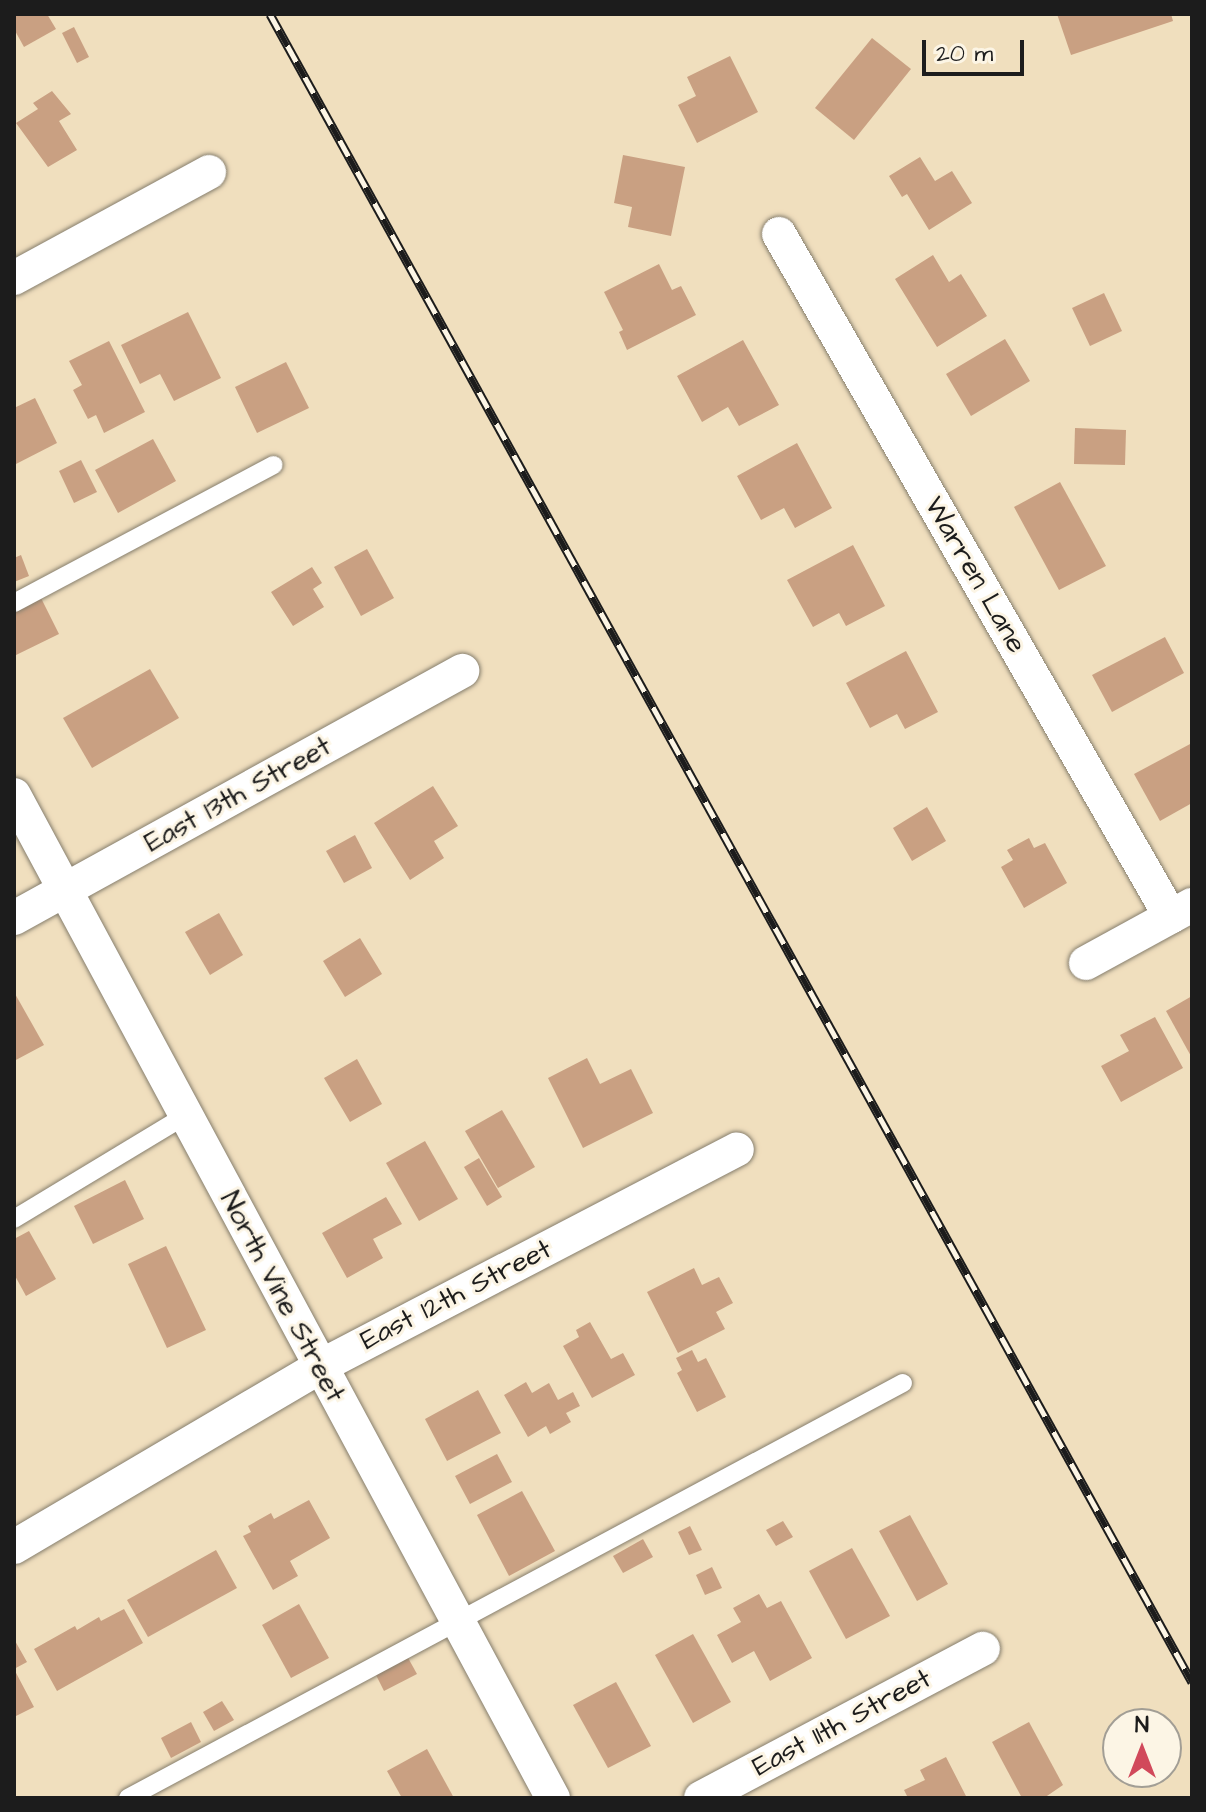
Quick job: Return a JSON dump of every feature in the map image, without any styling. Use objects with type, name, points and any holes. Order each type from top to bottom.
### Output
[{"type":"street","points":[[14,278],[209,172]]},
{"type":"street","name":"Warren Lane","points":[[779,234],[1181,911]]},
{"type":"street","name":"East 13th Street","points":[[14,918],[462,671]]},
{"type":"street","name":"North Vine Street","points":[[14,795],[553,1798]]},
{"type":"street","points":[[1086,963],[1181,911]]},
{"type":"street","name":"East 12th Street","points":[[14,1547],[319,1367],[737,1149]]},
{"type":"street","name":"East 11th Street","points":[[701,1798],[983,1649]]},
{"type":"lane","points":[[14,603],[274,465]]},
{"type":"lane","points":[[14,1219],[185,1116]]},
{"type":"lane","points":[[128,1798],[903,1383]]},
{"type":"building","points":[[14,14],[47,14],[56,29],[24,47],[14,29]]},
{"type":"building","points":[[1057,14],[1171,14],[1173,21],[1071,55]]},
{"type":"building","points":[[74,27],[89,57],[77,63],[62,33]]},
{"type":"building","points":[[872,38],[911,69],[854,140],[815,108]]},
{"type":"building","points":[[730,56],[758,112],[697,143],[678,105],[696,96],[687,77]]},
{"type":"building","points":[[52,91],[71,114],[59,121],[77,150],[48,167],[16,123],[38,109],[33,103]]},
{"type":"building","points":[[623,155],[685,167],[671,236],[628,227],[632,207],[614,203]]},
{"type":"building","points":[[920,157],[935,181],[952,171],[972,203],[929,230],[907,194],[902,197],[889,176]]},
{"type":"building","points":[[933,255],[949,282],[961,274],[987,316],[937,347],[895,279]]},
{"type":"building","points":[[659,264],[672,290],[681,286],[696,315],[627,350],[619,332],[623,330],[604,292]]},
{"type":"building","points":[[1104,293],[1122,331],[1090,346],[1072,308]]},
{"type":"building","points":[[188,312],[221,378],[174,401],[160,374],[140,384],[121,345]]},
{"type":"building","points":[[1005,339],[1030,381],[971,416],[946,374]]},
{"type":"building","points":[[743,340],[779,405],[739,426],[728,407],[702,422],[677,376]]},
{"type":"building","points":[[109,341],[145,412],[104,433],[96,415],[88,419],[73,390],[82,385],[69,361]]},
{"type":"building","points":[[286,362],[309,408],[257,433],[235,387]]},
{"type":"building","points":[[35,398],[57,443],[14,465],[14,408]]},
{"type":"building","points":[[1075,428],[1126,430],[1125,465],[1074,464]]},
{"type":"building","points":[[153,439],[176,481],[118,513],[95,470]]},
{"type":"building","points":[[797,443],[832,508],[795,528],[784,508],[761,520],[737,476]]},
{"type":"building","points":[[81,460],[97,492],[74,503],[59,471]]},
{"type":"building","points":[[1060,482],[1106,566],[1059,590],[1014,507]]},
{"type":"building","points":[[853,545],[885,606],[846,626],[839,613],[813,627],[787,580]]},
{"type":"building","points":[[367,549],[394,598],[361,616],[334,567]]},
{"type":"building","points":[[21,555],[29,576],[14,582],[14,558]]},
{"type":"building","points":[[312,567],[322,583],[313,589],[324,607],[293,626],[271,592]]},
{"type":"building","points":[[41,598],[59,634],[14,656],[14,612]]},
{"type":"building","points":[[1165,637],[1184,673],[1112,712],[1092,675]]},
{"type":"building","points":[[906,651],[938,712],[905,729],[897,714],[870,728],[846,683]]},
{"type":"building","points":[[150,669],[179,718],[92,768],[63,718]]},
{"type":"building","points":[[1192,743],[1192,803],[1160,821],[1134,774]]},
{"type":"building","points":[[433,786],[458,826],[434,841],[444,858],[410,880],[374,823]]},
{"type":"building","points":[[927,807],[946,841],[912,861],[893,828]]},
{"type":"building","points":[[355,835],[372,868],[344,883],[326,851]]},
{"type":"building","points":[[1029,838],[1034,848],[1045,843],[1067,883],[1024,908],[1001,867],[1013,860],[1007,850]]},
{"type":"building","points":[[219,913],[243,955],[210,975],[185,932]]},
{"type":"building","points":[[360,938],[382,974],[345,997],[323,961]]},
{"type":"building","points":[[14,992],[44,1045],[14,1061]]},
{"type":"building","points":[[1192,996],[1192,1058],[1166,1011]]},
{"type":"building","points":[[1155,1017],[1183,1068],[1121,1102],[1101,1066],[1129,1051],[1120,1035]]},
{"type":"building","points":[[587,1058],[600,1084],[631,1069],[653,1113],[583,1148],[548,1078]]},
{"type":"building","points":[[357,1059],[382,1104],[350,1122],[324,1078]]},
{"type":"building","points":[[502,1110],[535,1167],[498,1188],[465,1131]]},
{"type":"building","points":[[425,1141],[458,1199],[419,1221],[386,1163]]},
{"type":"building","points":[[479,1158],[502,1197],[487,1206],[464,1167]]},
{"type":"building","points":[[125,1180],[144,1219],[93,1244],[74,1206]]},
{"type":"building","points":[[386,1197],[402,1224],[373,1239],[383,1258],[347,1278],[322,1233]]},
{"type":"building","points":[[29,1231],[56,1279],[26,1296],[14,1274],[14,1239]]},
{"type":"building","points":[[166,1246],[206,1330],[167,1348],[128,1264]]},
{"type":"building","points":[[694,1268],[702,1285],[719,1277],[733,1303],[716,1312],[725,1329],[678,1353],[647,1292]]},
{"type":"building","points":[[590,1322],[611,1359],[623,1353],[635,1375],[592,1398],[563,1346],[579,1337],[576,1330]]},
{"type":"building","points":[[692,1350],[698,1362],[706,1358],[726,1397],[697,1412],[677,1373],[682,1370],[676,1358]]},
{"type":"building","points":[[526,1382],[532,1393],[549,1383],[558,1400],[573,1392],[580,1406],[566,1413],[571,1422],[550,1434],[546,1426],[528,1437],[504,1395]]},
{"type":"building","points":[[478,1390],[501,1433],[447,1461],[425,1419]]},
{"type":"building","points":[[497,1454],[512,1482],[470,1504],[455,1476]]},
{"type":"building","points":[[522,1491],[555,1551],[509,1576],[477,1515]]},
{"type":"building","points":[[309,1500],[330,1538],[290,1561],[298,1576],[273,1590],[243,1536],[251,1532],[248,1526],[271,1513],[274,1519]]},
{"type":"building","points":[[910,1515],[948,1584],[917,1601],[879,1531]]},
{"type":"building","points":[[783,1521],[793,1537],[776,1546],[766,1530]]},
{"type":"building","points":[[690,1526],[702,1550],[689,1555],[678,1532]]},
{"type":"building","points":[[643,1539],[653,1557],[623,1573],[613,1556]]},
{"type":"building","points":[[852,1548],[890,1616],[846,1639],[809,1571]]},
{"type":"building","points":[[216,1550],[237,1588],[148,1637],[127,1600]]},
{"type":"building","points":[[712,1567],[722,1588],[705,1595],[696,1575]]},
{"type":"building","points":[[759,1594],[767,1608],[781,1601],[812,1658],[770,1681],[754,1651],[732,1663],[717,1635],[741,1622],[733,1608]]},
{"type":"building","points":[[299,1604],[329,1658],[291,1678],[262,1625]]},
{"type":"building","points":[[124,1609],[143,1643],[57,1691],[34,1649],[75,1626],[77,1630],[99,1617],[101,1621]]},
{"type":"building","points":[[693,1634],[731,1702],[693,1723],[655,1655]]},
{"type":"building","points":[[14,1639],[27,1662],[14,1669]]},
{"type":"building","points":[[407,1656],[417,1674],[384,1691],[375,1673]]},
{"type":"building","points":[[14,1669],[34,1707],[14,1717]]},
{"type":"building","points":[[616,1682],[651,1746],[608,1768],[573,1705]]},
{"type":"building","points":[[222,1701],[234,1720],[214,1731],[203,1712]]},
{"type":"building","points":[[191,1722],[201,1742],[171,1758],[161,1738]]},
{"type":"building","points":[[1029,1722],[1063,1785],[1044,1798],[1022,1798],[992,1742]]},
{"type":"building","points":[[427,1749],[454,1798],[402,1798],[387,1771]]},
{"type":"building","points":[[946,1757],[967,1798],[908,1798],[904,1790],[925,1780],[920,1770]]},
{"type":"railway","points":[[270,14],[1192,1682]]}]
